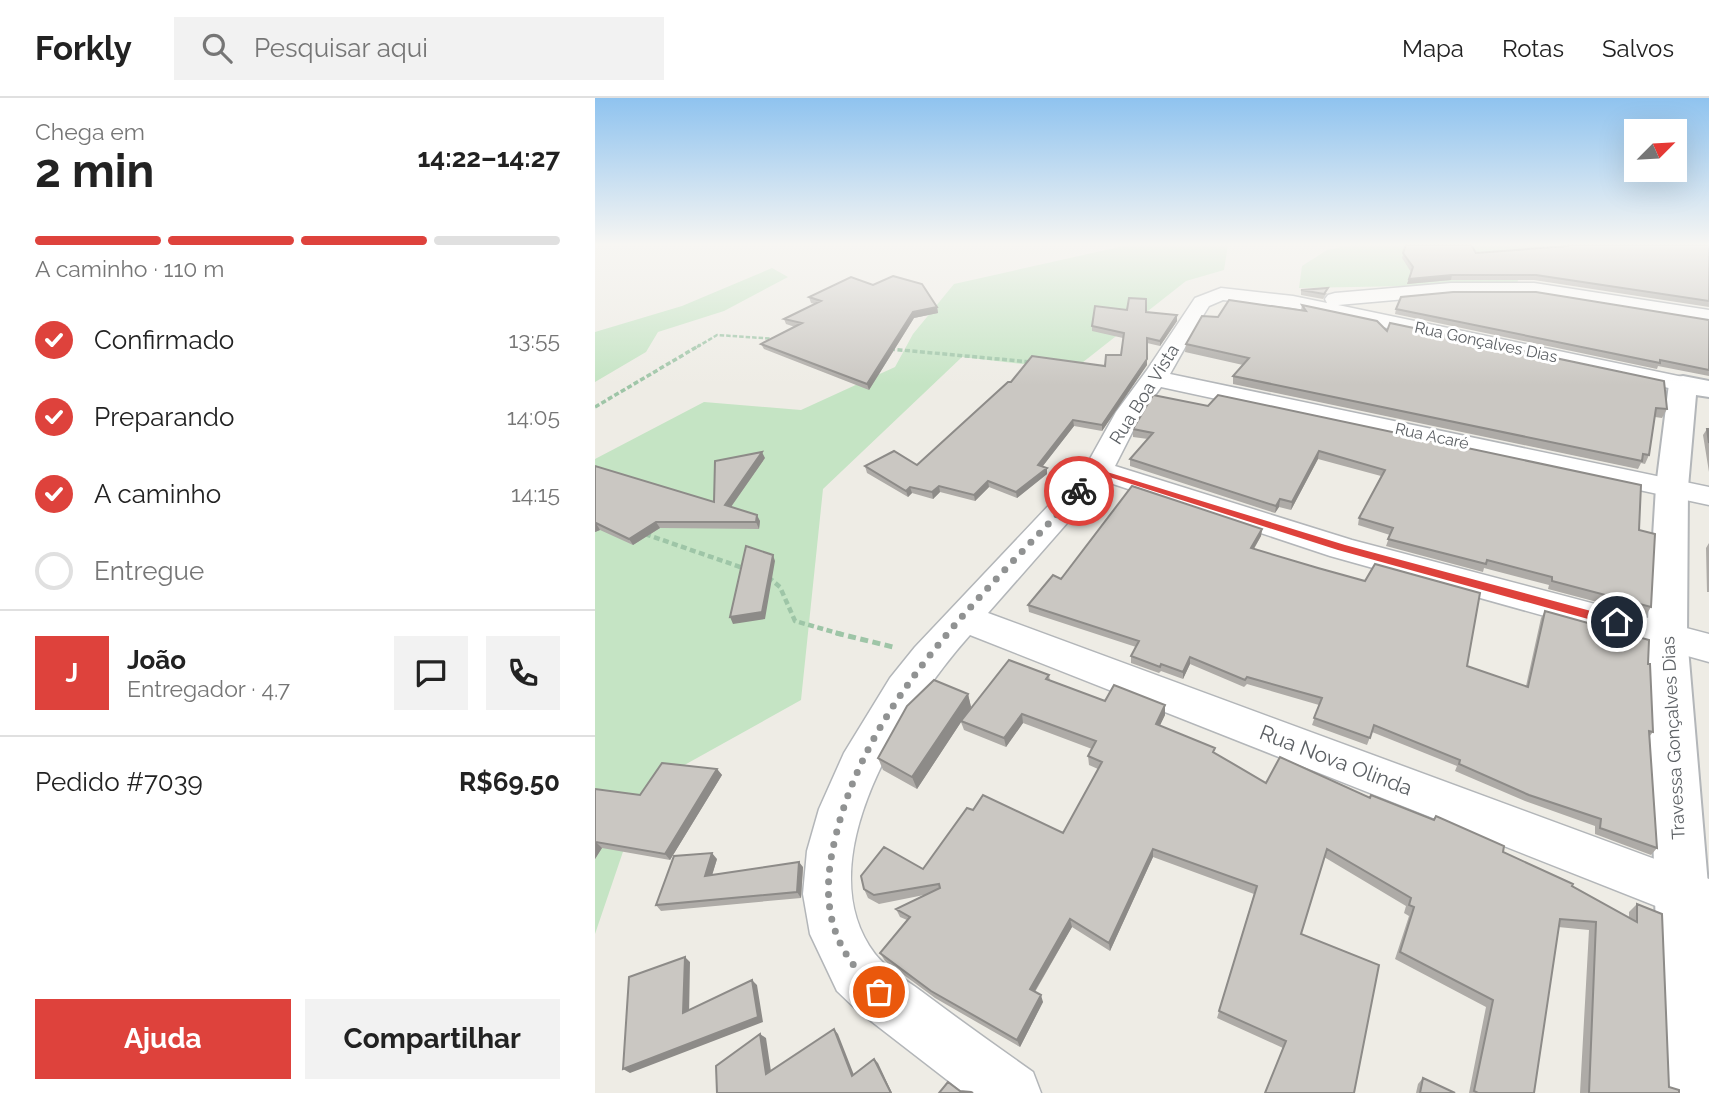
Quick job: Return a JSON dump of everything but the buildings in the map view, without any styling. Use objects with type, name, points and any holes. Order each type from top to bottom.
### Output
[{"type":"street","points":[[1293,302],[1421,291]]},
{"type":"street","points":[[1549,291],[1709,317]]},
{"type":"street","name":"Rua Gonçalves Dias","points":[[1221,294],[1293,302],[1696,386]]},
{"type":"street","name":"Rua Boa Vista","points":[[1012,1093],[915,1021],[857,973],[838,942],[827,906],[831,855],[839,819],[858,765],[905,687],[928,657],[1098,470],[1129,412],[1155,378],[1200,304],[1221,294]]},
{"type":"street","name":"Rua Acaré","points":[[1155,378],[1691,492]]},
{"type":"street","name":"Travessa Gonçalves Dias","points":[[1693,1093],[1695,897],[1688,642],[1696,386]]},
{"type":"street","points":[[1098,470],[1342,548],[1688,642]]},
{"type":"street","name":"Rua Nova Olinda","points":[[963,618],[1695,897]]},
{"type":"path","points":[[595,407],[717,335],[779,340]]},
{"type":"path","points":[[887,349],[1036,362]]},
{"type":"path","points":[[635,531],[775,581],[780,587],[791,617],[802,624],[928,657]]},
{"type":"green space","points":[[716,291],[761,291],[724,311],[658,332],[646,352],[595,382],[595,332],[682,306]]},
{"type":"green space","points":[[948,291],[1173,291],[1073,370],[962,357],[823,489],[801,700],[645,787],[595,934],[595,459],[704,402],[801,410],[895,367],[913,334]]},
{"type":"way so far","points":[[879,992],[857,973],[838,942],[827,906],[828,867],[839,819],[858,765],[905,687],[928,657],[1079,491]]},
{"type":"route","points":[[1079,491],[1098,470],[1342,548],[1617,622]]}]
